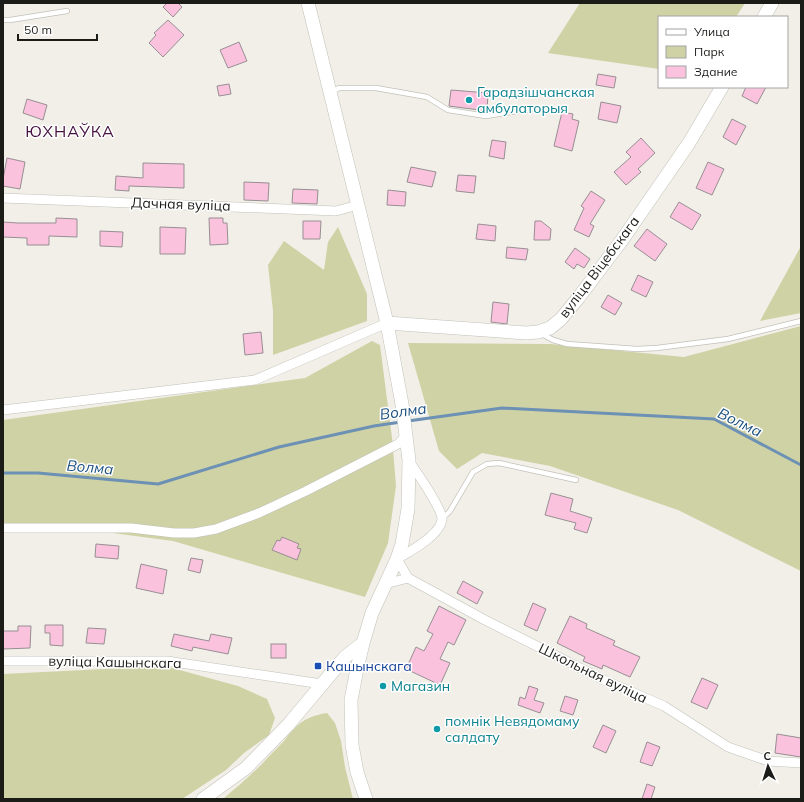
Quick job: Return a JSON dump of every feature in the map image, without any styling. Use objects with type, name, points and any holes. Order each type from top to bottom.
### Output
[{"type":"main road","points":[[308,3],[387,323],[402,404],[409,460],[408,509],[404,532],[397,559],[372,613],[356,669],[351,700],[352,745],[354,759],[366,799]]},
{"type":"main road","points":[[765,16],[772,3]]},
{"type":"main road","name":"вуліца Віцебскага","points":[[387,323],[526,333],[538,332],[550,328],[561,319],[579,297],[622,240],[688,143],[721,88]]},
{"type":"main road","points":[[203,799],[246,768],[288,725],[345,657],[363,643]]},
{"type":"street","name":"Дачная вуліца","points":[[3,198],[336,211],[358,205]]},
{"type":"street","points":[[3,410],[255,380],[387,323]]},
{"type":"street","points":[[3,528],[131,528],[174,533],[194,533],[216,529],[259,514],[398,444],[406,436]]},
{"type":"street","points":[[385,584],[408,578],[397,559],[422,544],[438,530],[442,519],[439,509],[409,460]]},
{"type":"street","name":"Школьная вуліца","points":[[408,578],[485,620],[604,680],[664,706],[728,747],[768,761],[801,763]]},
{"type":"street","name":"вуліца Кашынскага","points":[[3,661],[167,660],[322,684]]},
{"type":"lane","points":[[3,20],[67,11]]},
{"type":"lane","points":[[330,92],[339,88],[376,88],[427,97],[448,110],[486,116],[531,109]]},
{"type":"lane","points":[[538,332],[553,340],[566,344],[637,349],[728,339],[801,321]]},
{"type":"lane","points":[[442,519],[450,511],[473,472],[487,464],[498,463],[576,480]]},
{"type":"green space","points":[[580,3],[745,3],[737,16],[658,16],[658,69],[548,53]]},
{"type":"green space","points":[[338,227],[367,294],[367,321],[273,355],[273,311],[268,265],[284,241],[324,270],[328,242]]},
{"type":"green space","points":[[801,246],[801,313],[760,321]]},
{"type":"green space","points":[[801,326],[801,571],[678,510],[550,466],[482,453],[457,469],[439,451],[408,343],[550,344],[684,357]]},
{"type":"green space","points":[[372,341],[380,345],[392,438],[396,486],[388,543],[365,597],[173,541],[75,528],[3,526],[3,420],[305,378]]},
{"type":"green space","points":[[165,666],[238,686],[267,699],[275,718],[269,735],[244,753],[226,770],[182,799],[3,799],[3,674]]},
{"type":"green space","points":[[327,713],[335,723],[341,741],[345,767],[353,799],[223,799],[262,764],[297,726],[309,718]]},
{"type":"building","points":[[167,3],[178,3],[182,7],[173,17],[163,7]]},
{"type":"building","points":[[168,20],[184,35],[163,57],[149,43],[156,35],[154,33]]},
{"type":"building","points":[[239,42],[247,61],[228,68],[220,50]]},
{"type":"building","points":[[598,74],[616,77],[614,88],[596,85]]},
{"type":"building","points":[[229,84],[231,94],[219,96],[217,86]]},
{"type":"building","points":[[746,88],[765,88],[757,104],[742,96]]},
{"type":"building","name":"Гарадзішчанская амбулаторыя","points":[[451,90],[488,93],[487,111],[449,106]]},
{"type":"building","points":[[27,99],[47,105],[43,120],[23,113]]},
{"type":"building","points":[[601,102],[621,106],[617,123],[598,119]]},
{"type":"building","points":[[562,112],[573,114],[572,119],[579,121],[572,151],[554,146]]},
{"type":"building","points":[[732,119],[746,126],[736,145],[723,137]]},
{"type":"building","points":[[641,138],[655,153],[638,169],[641,172],[626,185],[614,172],[631,157],[626,152]]},
{"type":"building","points":[[492,140],[506,142],[504,159],[489,156]]},
{"type":"building","points":[[7,158],[25,162],[20,189],[3,186]]},
{"type":"building","points":[[708,162],[724,169],[712,195],[696,188]]},
{"type":"building","points":[[143,163],[184,164],[184,188],[129,186],[129,191],[115,190],[116,176],[143,178]]},
{"type":"building","points":[[411,167],[436,172],[432,187],[407,182]]},
{"type":"building","points":[[458,175],[476,176],[474,193],[456,191]]},
{"type":"building","points":[[244,182],[269,183],[268,201],[244,200]]},
{"type":"building","points":[[293,189],[318,190],[317,204],[292,203]]},
{"type":"building","points":[[388,190],[406,192],[405,206],[387,205]]},
{"type":"building","points":[[591,191],[605,200],[590,224],[594,226],[589,237],[574,230],[584,208],[581,206]]},
{"type":"building","points":[[679,202],[701,215],[692,230],[670,217]]},
{"type":"building","points":[[56,218],[77,219],[77,237],[49,236],[49,245],[27,245],[27,238],[3,237],[3,222],[56,223]]},
{"type":"building","points":[[209,218],[223,218],[223,223],[227,223],[228,244],[210,245]]},
{"type":"building","points":[[303,221],[321,221],[320,239],[303,239]]},
{"type":"building","points":[[535,221],[541,221],[551,229],[550,240],[534,240]]},
{"type":"building","points":[[478,224],[496,226],[495,241],[476,239]]},
{"type":"building","points":[[160,227],[186,228],[185,254],[160,254]]},
{"type":"building","points":[[647,229],[667,244],[655,261],[634,246]]},
{"type":"building","points":[[100,231],[123,232],[122,247],[100,246]]},
{"type":"building","points":[[507,247],[528,249],[526,260],[506,258]]},
{"type":"building","points":[[575,248],[590,259],[584,268],[577,264],[574,269],[565,262]]},
{"type":"building","points":[[638,275],[653,282],[646,297],[631,290]]},
{"type":"building","points":[[608,295],[622,303],[615,315],[601,307]]},
{"type":"building","points":[[493,302],[509,304],[507,324],[491,322]]},
{"type":"building","points":[[261,332],[263,353],[245,355],[243,334]]},
{"type":"building","points":[[551,493],[573,499],[570,511],[592,518],[587,533],[574,529],[576,523],[545,515]]},
{"type":"building","points":[[282,537],[299,544],[297,548],[301,549],[297,560],[272,550],[277,540],[280,541]]},
{"type":"building","points":[[96,544],[119,546],[118,559],[95,557]]},
{"type":"building","points":[[191,558],[203,560],[200,573],[188,570]]},
{"type":"building","points":[[141,564],[167,570],[163,594],[136,588]]},
{"type":"building","points":[[463,581],[483,592],[477,604],[457,593]]},
{"type":"building","points":[[533,603],[546,609],[537,631],[524,625]]},
{"type":"building","points":[[439,606],[466,620],[454,645],[448,642],[440,659],[450,663],[440,685],[406,669],[416,647],[424,651],[433,634],[427,631]]},
{"type":"building","points":[[570,616],[587,624],[586,628],[615,641],[613,645],[640,657],[630,677],[603,665],[602,669],[583,661],[585,657],[557,643]]},
{"type":"building","points":[[45,625],[63,625],[63,646],[50,645],[50,633],[45,633]]},
{"type":"building","points":[[18,626],[31,626],[30,648],[3,649],[3,631],[18,631]]},
{"type":"building","points":[[88,628],[106,629],[104,644],[86,643]]},
{"type":"building","points":[[174,634],[209,641],[211,634],[232,638],[228,654],[193,647],[192,651],[171,646]]},
{"type":"building","points":[[271,644],[286,644],[286,658],[271,658]]},
{"type":"building","points":[[702,678],[718,685],[707,709],[691,702]]},
{"type":"building","points":[[529,686],[538,689],[534,700],[544,703],[540,713],[518,705],[520,697],[525,699]]},
{"type":"building","points":[[565,696],[578,700],[573,715],[560,711]]},
{"type":"building","points":[[603,725],[616,731],[606,753],[593,747]]},
{"type":"building","points":[[777,734],[801,738],[801,757],[775,753]]},
{"type":"building","points":[[647,742],[660,747],[652,766],[640,762]]},
{"type":"building","points":[[647,784],[655,787],[651,799],[642,799]]},
{"type":"waterway","name":"Волма","points":[[408,421],[502,408],[714,419],[801,465]]},
{"type":"waterway","name":"Волма","points":[[3,473],[38,473],[158,484],[279,447],[374,426],[401,422]]},
{"type":"place","name":"Гарадзішчанская амбулаторыя","points":[[469,100]]},
{"type":"place","name":"Кашынскага","points":[[318,666]]},
{"type":"place","name":"Магазин","points":[[383,686]]},
{"type":"place","name":"помнік Невядомаму салдату","points":[[437,729]]},
{"type":"district","name":"ЮХНАЎКА","points":[[70,131]]}]
